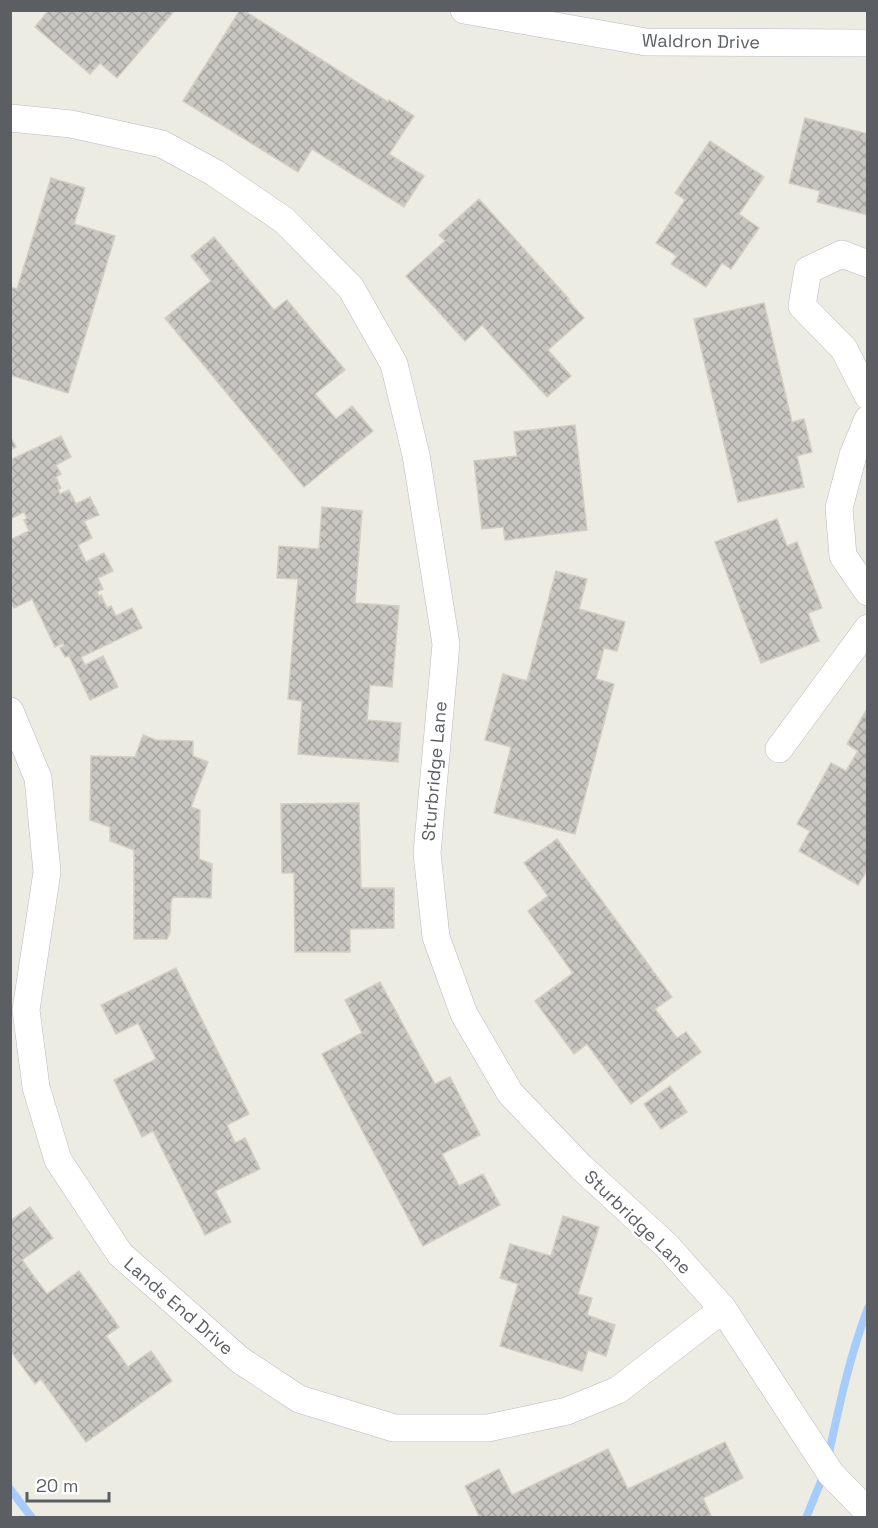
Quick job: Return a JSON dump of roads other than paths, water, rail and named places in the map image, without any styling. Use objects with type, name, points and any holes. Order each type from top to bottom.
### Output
[{"type":"street","name":"Waldron Drive","points":[[464,10],[646,42],[867,43]]},
{"type":"street","name":"Sturbridge Lane","points":[[10,118],[71,124],[162,144],[215,173],[285,221],[351,288],[394,364],[416,455],[446,644],[427,853],[436,937],[464,1014],[510,1094],[581,1167],[667,1246],[723,1309],[831,1474],[867,1512]]},
{"type":"street","points":[[867,264],[842,254],[808,270],[802,306],[844,349],[867,396]]},
{"type":"street","points":[[867,419],[853,455],[838,508],[843,556],[867,592]]},
{"type":"street","points":[[779,749],[867,628]]},
{"type":"street","name":"Lands End Drive","points":[[10,711],[38,778],[47,872],[26,1010],[36,1087],[58,1161],[120,1254],[240,1359],[299,1399],[394,1428],[488,1428],[567,1411],[618,1390],[723,1309]]},
{"type":"waterway","points":[[828,1458],[840,1401],[868,1308]]},
{"type":"waterway","points":[[806,1518],[824,1474]]},
{"type":"waterway","points":[[10,1489],[32,1518]]}]
